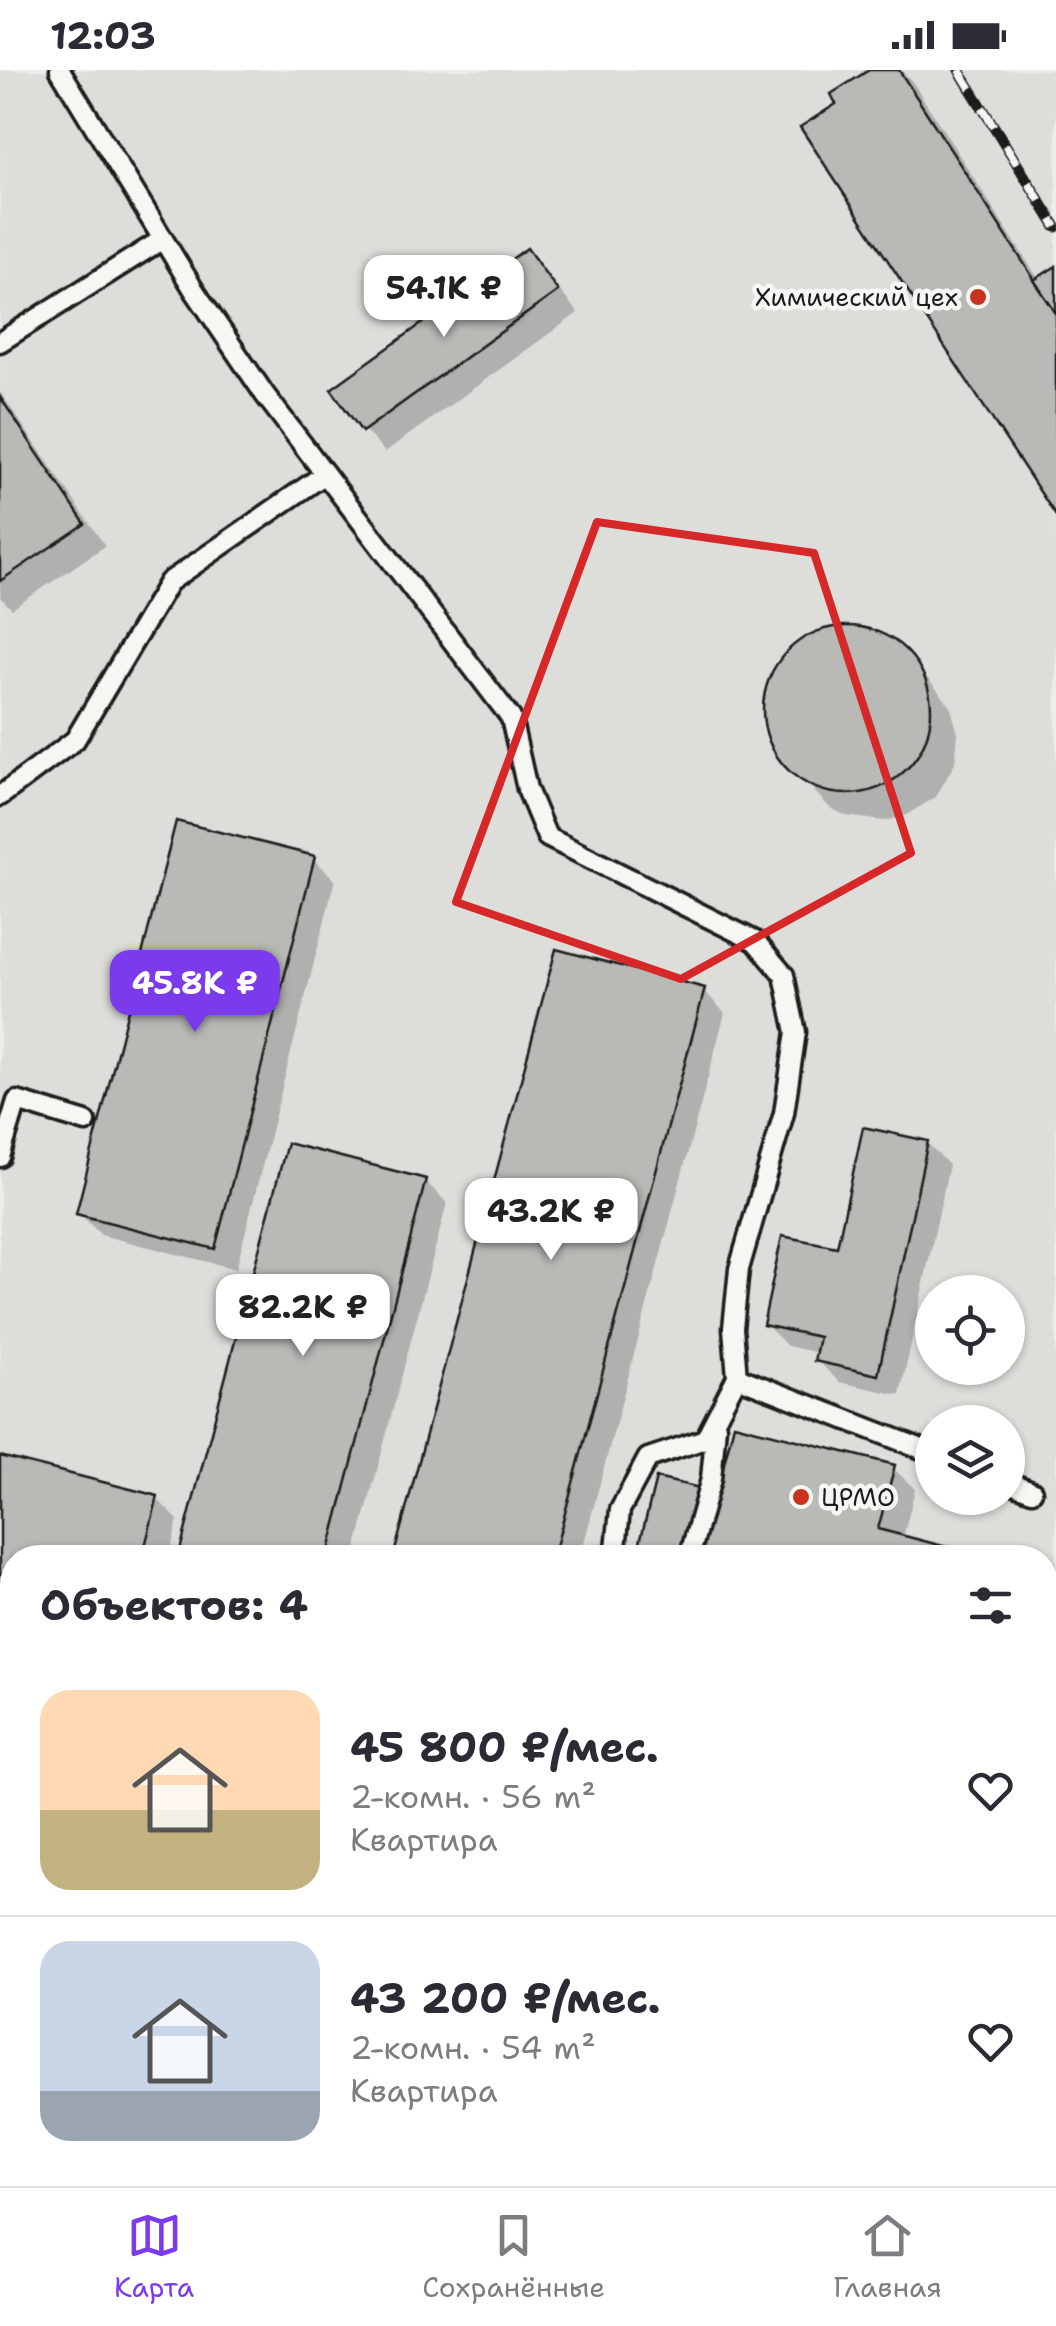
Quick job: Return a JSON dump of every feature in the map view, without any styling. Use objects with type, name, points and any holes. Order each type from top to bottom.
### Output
[{"type":"lane","points":[[60,70],[162,239],[265,395],[511,718],[527,790],[547,837],[754,942],[784,975],[796,1032],[784,1113],[739,1269],[733,1328],[736,1377],[705,1439],[648,1458],[620,1510],[616,1545]]},
{"type":"lane","points":[[0,342],[162,239]]},
{"type":"lane","points":[[0,796],[75,740],[169,582],[325,474]]},
{"type":"lane","points":[[0,1157],[16,1101],[86,1122]]},
{"type":"lane","points":[[736,1377],[915,1446]]},
{"type":"lane","points":[[693,1545],[710,1478],[717,1416]]},
{"type":"lane","points":[[1025,1488],[1032,1491]]},
{"type":"highlighted area","points":[[597,522],[814,553],[911,853],[681,979],[456,902]]},
{"type":"shaded area","points":[[0,70],[1056,70],[1056,1545],[0,1545]]},
{"type":"building","name":"Химический цех","points":[[869,70],[899,70],[1056,313],[1056,516],[800,127],[836,104],[831,94]]},
{"type":"building","points":[[527,248],[558,291],[362,432],[331,389]]},
{"type":"building","points":[[1056,266],[1056,313],[1034,280]]},
{"type":"building","points":[[0,397],[85,524],[0,581]]},
{"type":"building","points":[[847,626],[879,632],[907,650],[925,678],[931,710],[925,742],[907,770],[879,788],[847,794],[815,788],[787,770],[769,742],[763,710],[769,678],[787,650],[815,632]]},
{"type":"building","points":[[176,821],[315,856],[215,1249],[76,1214]]},
{"type":"building","points":[[556,949],[705,988],[556,1545],[396,1545]]},
{"type":"building","points":[[863,1127],[928,1141],[878,1375],[814,1361],[819,1337],[763,1325],[782,1236],[837,1247]]},
{"type":"building","points":[[287,1143],[426,1179],[330,1545],[181,1545]]},
{"type":"building","name":"ЦРМО","points":[[734,1424],[895,1465],[878,1529],[939,1545],[703,1545]]},
{"type":"building","points":[[0,1456],[158,1496],[145,1545],[0,1545]]},
{"type":"building","points":[[656,1478],[700,1488],[685,1545],[639,1545]]},
{"type":"railway","points":[[959,70],[1056,227]]},
{"type":"place","name":"Химический цех","points":[[978,297]]},
{"type":"place","name":"ЦРМО","points":[[801,1497]]}]
